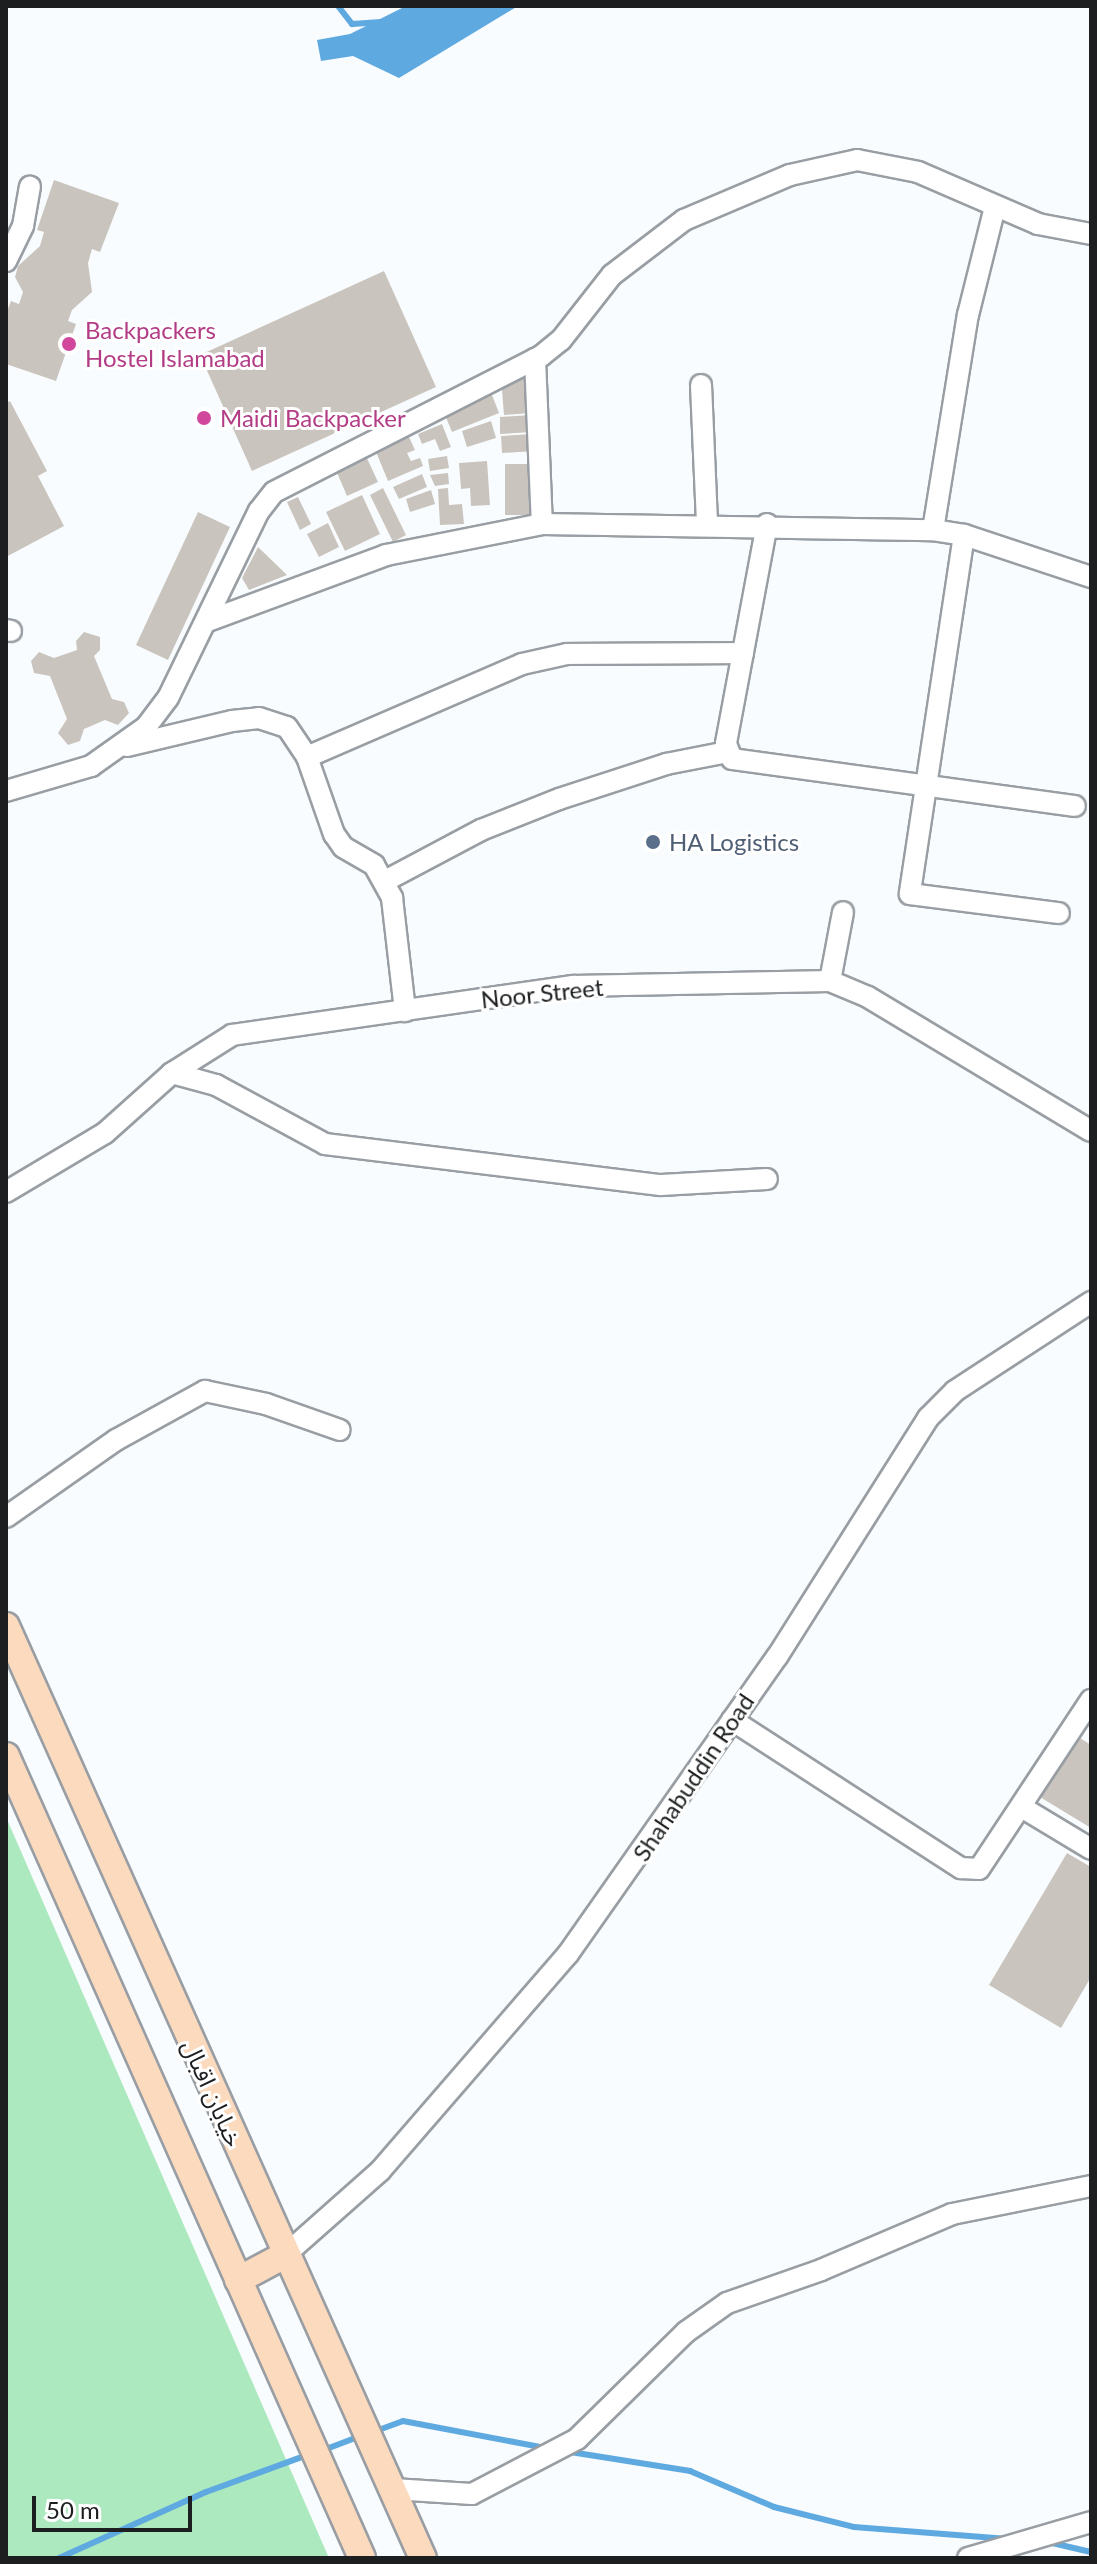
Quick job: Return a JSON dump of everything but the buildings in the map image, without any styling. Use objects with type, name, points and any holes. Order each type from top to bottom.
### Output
[{"type":"main road","name":"خیابان اقبال","points":[[6,1626],[423,2558]]},
{"type":"main road","points":[[6,1756],[362,2558]]},
{"type":"main road","points":[[238,2280],[285,2255]]},
{"type":"street","points":[[6,791],[91,766],[123,747],[168,698],[259,511],[274,492],[535,359],[561,340],[612,275],[651,240],[716,204],[790,175],[857,160],[918,172],[1038,224],[1091,234]]},
{"type":"street","points":[[6,261],[23,226],[30,187]]},
{"type":"street","points":[[933,530],[968,315],[995,207]]},
{"type":"street","points":[[535,359],[542,524]]},
{"type":"street","points":[[701,385],[707,523]]},
{"type":"street","points":[[208,621],[386,555],[542,524],[707,523],[933,530],[964,535],[1091,577]]},
{"type":"street","points":[[727,752],[767,524]]},
{"type":"street","points":[[964,535],[910,894],[1059,913]]},
{"type":"street","points":[[307,757],[522,664],[567,654],[743,653]]},
{"type":"street","points":[[123,747],[259,718],[287,727],[307,757],[334,834],[343,847],[374,865],[385,881],[396,922],[405,1011]]},
{"type":"street","points":[[727,752],[738,761],[1075,806]]},
{"type":"street","points":[[385,881],[481,830],[559,799],[666,764],[727,752]]},
{"type":"street","points":[[830,981],[843,912]]},
{"type":"street","name":"Noor Street","points":[[6,1192],[105,1133],[172,1073],[232,1035],[573,986],[830,981],[868,997],[1091,1131]]},
{"type":"street","points":[[172,1073],[216,1085],[325,1144],[661,1185],[767,1179]]},
{"type":"street","name":"Shahabuddin Road","points":[[285,2255],[354,2198],[507,2028],[616,1890],[732,1720],[928,1418],[955,1391],[1091,1302]]},
{"type":"street","points":[[6,1517],[116,1440],[205,1391],[266,1404],[340,1430]]},
{"type":"street","points":[[732,1720],[961,1868],[979,1869],[1023,1808],[1091,1700]]},
{"type":"street","points":[[1023,1808],[1091,1849]]},
{"type":"street","points":[[393,2489],[472,2494],[577,2439],[686,2332],[727,2303],[821,2270],[952,2214],[1091,2186]]},
{"type":"street","points":[[968,2558],[1091,2522]]},
{"type":"green space","points":[[6,1817],[329,2558],[6,2558]]},
{"type":"water","points":[[406,6],[518,6],[399,78],[353,56],[321,61],[317,40],[350,34]]},
{"type":"waterway","points":[[338,6],[352,24],[381,22]]},
{"type":"waterway","points":[[373,2432],[403,2421],[546,2448]]},
{"type":"waterway","points":[[321,2451],[363,2435]]},
{"type":"waterway","points":[[564,2451],[690,2471],[774,2507],[854,2527],[1005,2539]]},
{"type":"waterway","points":[[59,2558],[206,2492],[310,2454]]},
{"type":"waterway","points":[[1048,2542],[1091,2552]]},
{"type":"place","name":"Backpackers Hostel Islamabad","points":[[69,344]]},
{"type":"place","name":"Maidi Backpacker","points":[[204,418]]},
{"type":"place","name":"HA Logistics","points":[[653,842]]}]
